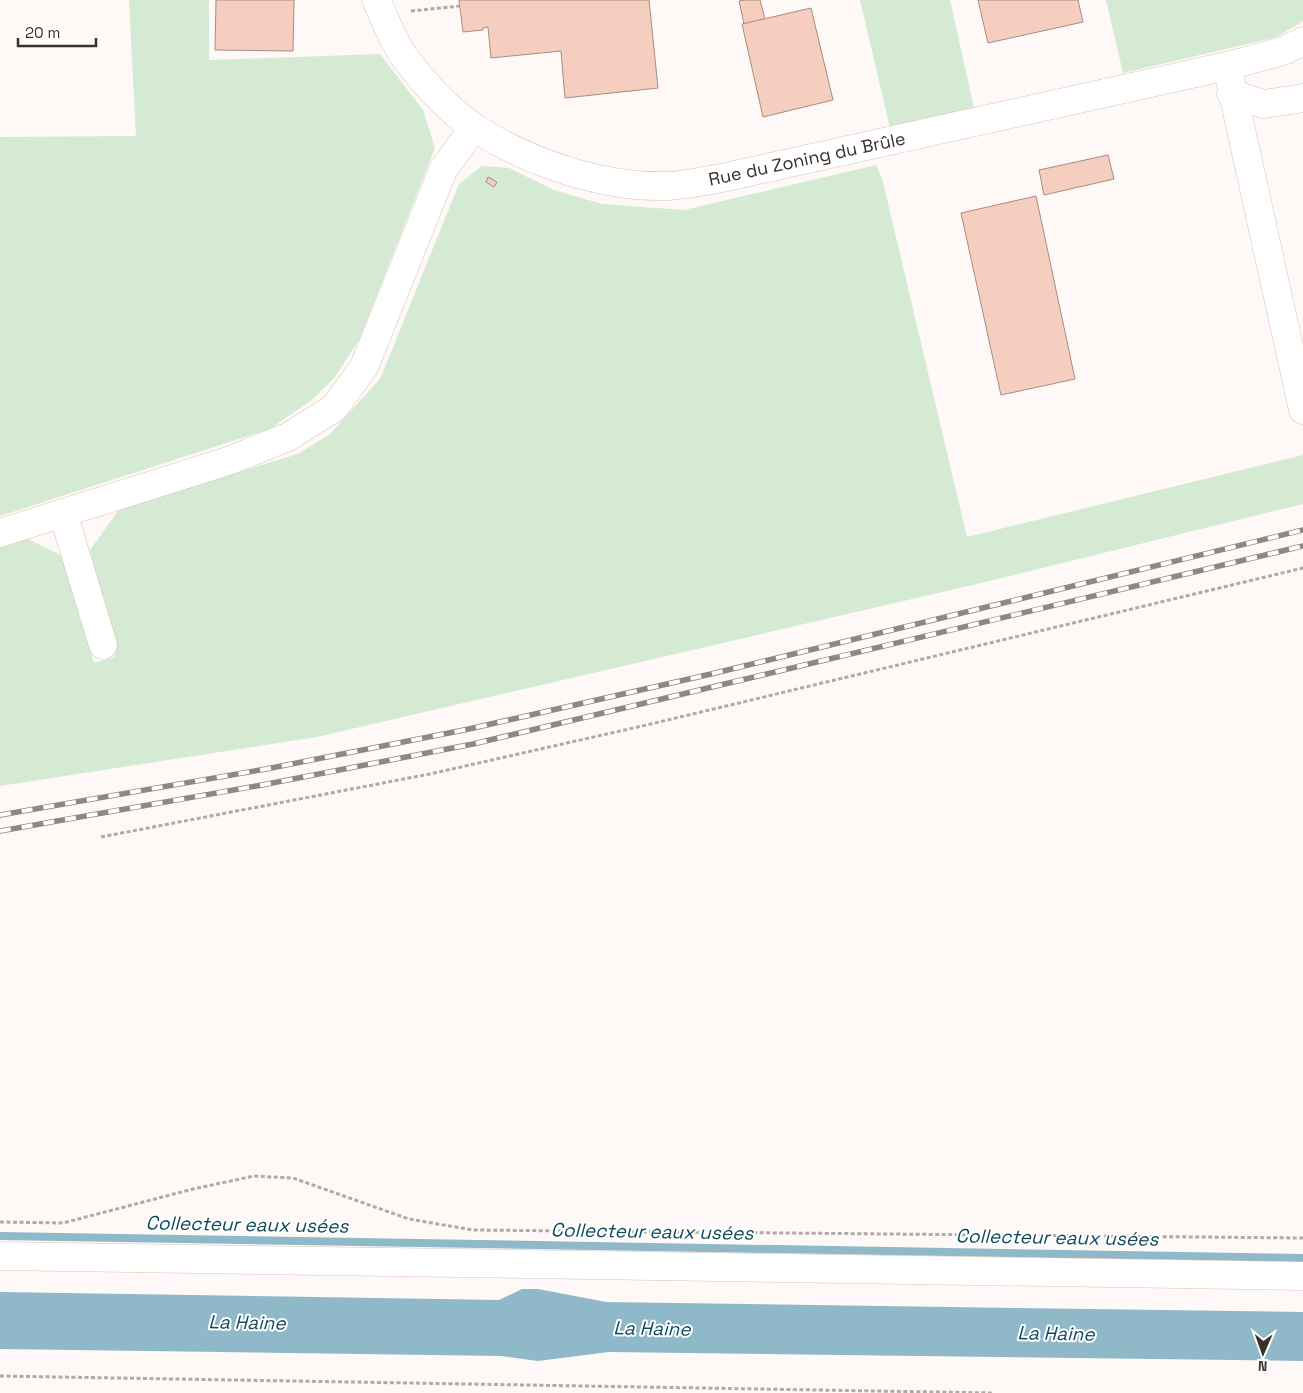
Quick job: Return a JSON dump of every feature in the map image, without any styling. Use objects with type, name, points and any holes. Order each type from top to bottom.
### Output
[{"type":"street","name":"Rue du Zoning du Brûle","points":[[379,7],[404,56],[448,106],[474,127],[509,148],[573,172],[606,180],[668,186],[722,178],[1226,66],[1284,51],[1303,41]]},
{"type":"street","points":[[1226,66],[1303,410]]},
{"type":"street","points":[[1231,94],[1264,104],[1303,98]]},
{"type":"street","points":[[0,533],[228,462],[288,437],[334,408],[364,367],[443,170],[474,127]]},
{"type":"street","points":[[63,513],[103,645]]},
{"type":"street","points":[[0,1256],[1303,1276]]},
{"type":"path","points":[[379,7],[460,6]]},
{"type":"path","points":[[100,837],[430,774],[1303,568]]},
{"type":"path","points":[[0,1222],[63,1223],[192,1189],[254,1176],[293,1178],[409,1220],[473,1230],[1303,1238]]},
{"type":"path","points":[[0,1376],[993,1393]]},
{"type":"green space","points":[[129,0],[209,0],[209,60],[380,54],[423,110],[435,148],[359,340],[335,377],[313,399],[270,429],[0,516],[0,137],[136,136]]},
{"type":"green space","points":[[860,0],[950,0],[974,108],[890,128]]},
{"type":"green space","points":[[1106,0],[1303,0],[1303,21],[1277,37],[1123,73]]},
{"type":"green space","points":[[876,165],[882,178],[967,537],[1303,455],[1303,504],[977,584],[317,737],[0,786],[0,544],[24,537],[62,556],[94,663],[115,657],[90,550],[120,508],[298,454],[330,434],[380,379],[459,184],[482,166],[509,168],[554,190],[602,204],[684,210]]},
{"type":"water","name":"La Haine","points":[[522,1289],[538,1289],[606,1302],[1303,1312],[1303,1361],[609,1352],[538,1361],[501,1356],[0,1349],[0,1292],[499,1300]]},
{"type":"building","points":[[216,0],[294,0],[293,51],[215,50]]},
{"type":"building","points":[[459,0],[649,0],[658,88],[565,98],[561,51],[491,58],[488,27],[483,28],[483,30],[463,32]]},
{"type":"building","points":[[760,0],[765,19],[744,24],[739,1]]},
{"type":"building","points":[[978,0],[1078,0],[1083,22],[988,43]]},
{"type":"building","points":[[811,8],[833,100],[763,117],[742,24]]},
{"type":"building","points":[[1108,155],[1114,179],[1044,195],[1039,170]]},
{"type":"building","points":[[488,177],[497,182],[494,187],[486,182]]},
{"type":"building","points":[[1036,196],[1075,379],[1001,395],[961,213]]},
{"type":"waterway","name":"Collecteur eaux usées","points":[[0,1236],[1303,1258]]},
{"type":"railway","points":[[0,815],[266,769],[469,729],[711,674],[1303,530]]},
{"type":"railway","points":[[0,831],[262,785],[473,744],[1303,546]]}]
